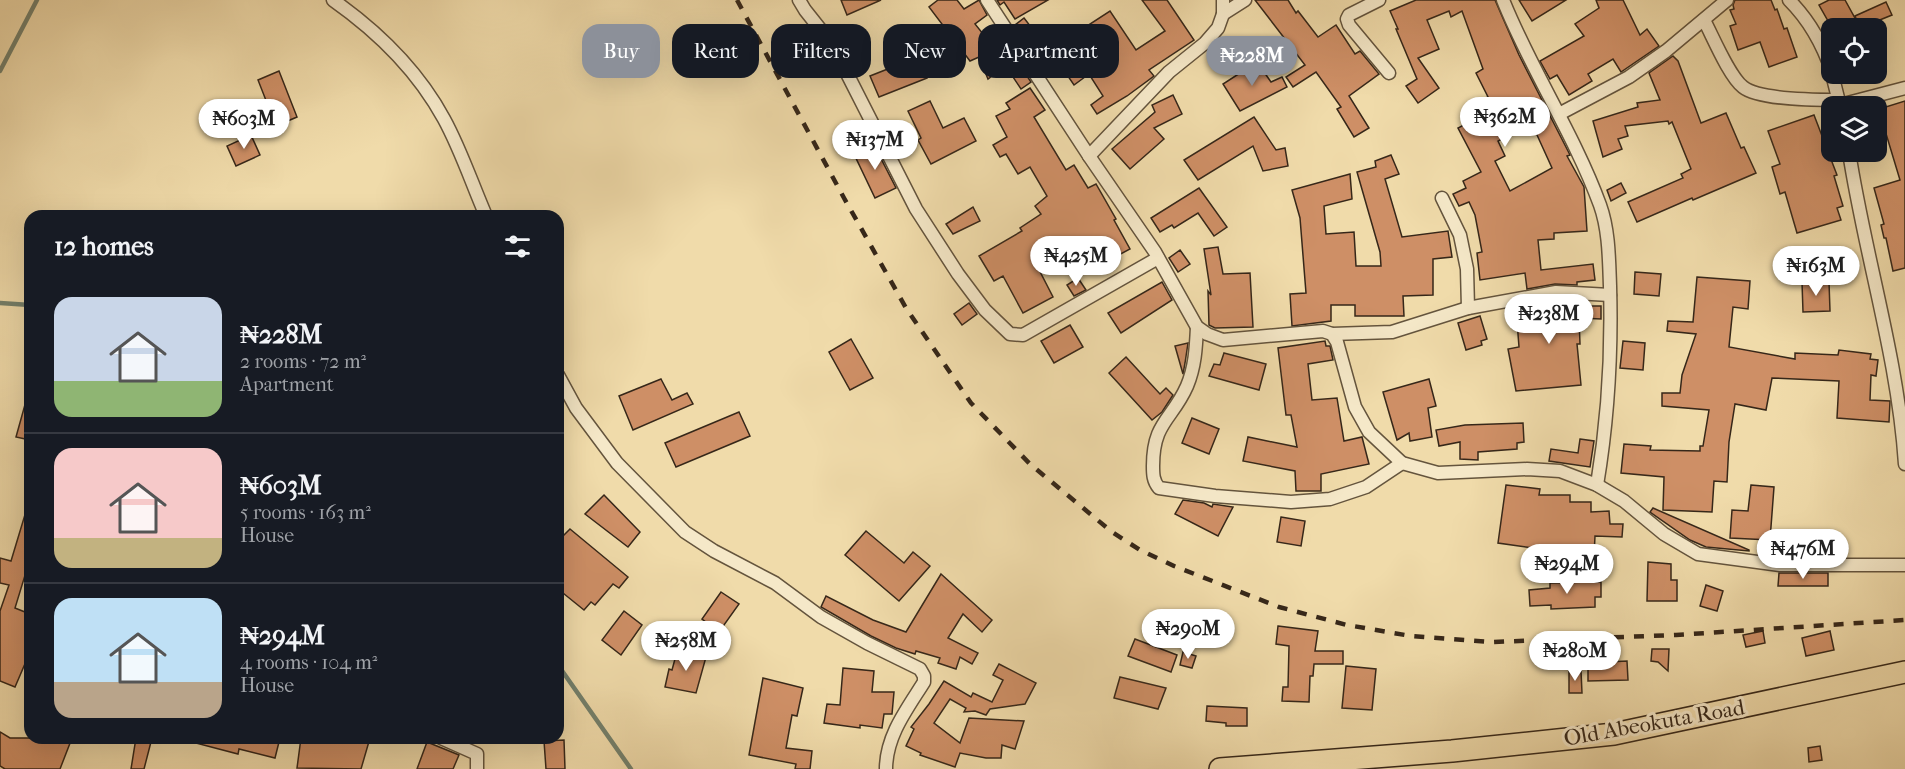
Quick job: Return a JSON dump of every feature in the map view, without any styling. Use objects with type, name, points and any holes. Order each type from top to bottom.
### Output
[{"type":"highway","name":"Old Abeokuta Road","points":[[1220,769],[1452,751],[1614,734],[1905,672]]},
{"type":"street","points":[[333,0],[392,48],[417,79],[444,119],[483,210]]},
{"type":"street","points":[[799,0],[832,44],[916,209],[958,274],[992,317],[1010,334],[1023,335],[1158,258]]},
{"type":"street","points":[[987,0],[1158,258],[1197,327],[1207,334],[1223,339],[1323,331],[1332,334],[1392,332],[1468,308],[1556,292],[1610,295]]},
{"type":"street","points":[[1089,156],[1169,72],[1205,43],[1218,28],[1223,14],[1223,0]]},
{"type":"street","points":[[1223,14],[1245,0]]},
{"type":"street","points":[[1379,0],[1349,15],[1347,20],[1389,74]]},
{"type":"street","points":[[1503,0],[1515,33],[1559,114],[1601,207],[1609,250],[1610,295],[1607,409],[1597,485]]},
{"type":"street","points":[[1559,114],[1629,77],[1666,51],[1728,0]]},
{"type":"street","points":[[1789,0],[1812,27],[1821,46]]},
{"type":"street","points":[[1704,20],[1743,88],[1756,93],[1821,102]]},
{"type":"street","points":[[1872,96],[1905,88]]},
{"type":"street","points":[[1851,162],[1859,213],[1881,309],[1903,435],[1905,464]]},
{"type":"street","points":[[1442,198],[1460,235],[1467,269],[1468,308]]},
{"type":"street","points":[[1197,327],[1192,374],[1186,388],[1162,423],[1155,441],[1154,482],[1159,488],[1215,496],[1292,502],[1330,499],[1366,487],[1402,463]]},
{"type":"street","points":[[1332,334],[1337,342],[1355,407],[1370,432],[1402,463],[1438,473],[1527,469],[1560,471],[1597,485],[1624,501],[1664,534],[1698,554],[1780,565],[1905,565]]},
{"type":"street","points":[[564,386],[576,408],[617,463],[685,532],[775,583],[821,617],[920,669],[924,682],[894,731],[888,747],[886,769]]},
{"type":"street","points":[[454,744],[477,754],[477,769]]},
{"type":"building","points":[[841,0],[881,0],[847,15]]},
{"type":"building","points":[[938,0],[957,0],[964,9],[979,0],[987,15],[975,24],[978,28],[978,57],[970,61],[966,56],[966,24],[942,24],[929,7]]},
{"type":"building","points":[[997,0],[1048,0],[1015,19],[1004,2],[1000,5]]},
{"type":"building","points":[[1142,0],[1167,0],[1194,40],[1149,70],[1154,76],[1097,114],[1091,105],[1103,96],[1092,78],[1119,78],[1119,24],[1136,50],[1165,31]]},
{"type":"building","points":[[1255,0],[1288,0],[1296,13],[1298,11],[1318,37],[1336,25],[1355,54],[1360,51],[1379,74],[1349,96],[1369,128],[1354,137],[1337,109],[1341,107],[1316,72],[1293,87],[1286,77],[1305,65]]},
{"type":"building","points":[[1416,0],[1495,0],[1519,55],[1570,155],[1567,156],[1584,187],[1587,231],[1554,233],[1554,239],[1538,240],[1541,270],[1593,264],[1595,280],[1577,282],[1577,285],[1555,284],[1527,289],[1525,273],[1480,280],[1477,253],[1482,252],[1475,215],[1469,202],[1459,206],[1453,194],[1466,188],[1463,181],[1481,172],[1458,128],[1481,116],[1474,104],[1488,97],[1476,73],[1483,69],[1462,11],[1451,17],[1449,11],[1427,20],[1439,49],[1418,58],[1439,88],[1418,103],[1406,86],[1417,79],[1390,11]],"holes":[[[1532,124],[1552,168],[1510,191],[1495,161],[1505,156],[1498,141]]]},
{"type":"building","points":[[1519,0],[1566,0],[1532,21]]},
{"type":"building","points":[[1596,0],[1623,0],[1640,35],[1647,29],[1659,46],[1621,72],[1613,59],[1588,74],[1592,81],[1569,95],[1557,75],[1550,79],[1540,61],[1584,36],[1575,24],[1599,8]]},
{"type":"building","points":[[1735,0],[1771,0],[1784,29],[1787,28],[1797,57],[1769,67],[1760,42],[1738,50],[1730,26],[1736,24],[1730,10],[1734,9]]},
{"type":"building","points":[[1829,0],[1845,0],[1855,18],[1826,18],[1819,5]]},
{"type":"building","points":[[1886,2],[1892,15],[1885,18],[1856,18],[1855,16]]},
{"type":"building","points":[[1110,11],[1119,24],[1090,24]]},
{"type":"building","points":[[1024,18],[1029,24],[1016,24]]},
{"type":"building","points":[[1673,56],[1678,61],[1701,123],[1726,113],[1741,148],[1744,147],[1756,173],[1637,222],[1628,202],[1683,178],[1681,174],[1691,169],[1672,122],[1625,126],[1628,136],[1618,139],[1622,149],[1603,157],[1593,121],[1638,107],[1637,103],[1660,100],[1649,73]]},
{"type":"building","points":[[1257,62],[1271,82],[1282,77],[1287,87],[1240,111],[1223,84]]},
{"type":"building","points":[[279,71],[297,117],[276,126],[258,80]]},
{"type":"building","points":[[883,71],[883,78],[927,78],[879,97],[871,76]]},
{"type":"building","points":[[1014,78],[1028,78],[1031,82],[1021,89]]},
{"type":"building","points":[[1069,78],[1084,78],[1074,85]]},
{"type":"building","points":[[1030,88],[1045,110],[1034,117],[1066,170],[1074,165],[1088,188],[1096,184],[1130,249],[1083,274],[1067,246],[1061,250],[1056,243],[1033,258],[1053,297],[1023,313],[1003,276],[994,281],[979,256],[1022,231],[1020,228],[1041,214],[1035,206],[1047,196],[1030,167],[1018,174],[1006,154],[1000,157],[993,145],[1007,137],[996,116],[1010,109],[1006,103]]},
{"type":"building","points":[[1173,95],[1182,114],[1154,128],[1164,139],[1130,169],[1112,149],[1155,112],[1152,105]]},
{"type":"building","points":[[930,101],[943,128],[964,118],[976,141],[931,164],[918,140],[921,138],[908,111]]},
{"type":"building","points":[[1905,101],[1905,268],[1893,271],[1874,188],[1900,180],[1887,137],[1887,107]]},
{"type":"building","points":[[1814,115],[1821,133],[1821,162],[1832,162],[1837,175],[1834,176],[1843,206],[1837,208],[1841,220],[1797,233],[1785,192],[1780,194],[1772,167],[1780,164],[1768,131]]},
{"type":"building","points":[[1254,117],[1276,150],[1285,148],[1288,166],[1263,171],[1253,146],[1198,180],[1184,160]]},
{"type":"building","points":[[251,135],[260,155],[236,166],[227,146]]},
{"type":"building","points":[[874,145],[896,188],[875,198],[854,154]]},
{"type":"building","points":[[1391,155],[1399,174],[1385,179],[1402,237],[1448,231],[1452,257],[1433,259],[1433,295],[1403,296],[1404,316],[1355,316],[1355,305],[1331,305],[1331,321],[1292,326],[1290,294],[1306,293],[1300,218],[1292,190],[1350,174],[1352,199],[1324,206],[1326,234],[1354,232],[1356,266],[1381,266],[1380,252],[1357,172],[1376,167],[1375,161]]},
{"type":"building","points":[[1621,183],[1626,193],[1611,201],[1607,190]]},
{"type":"building","points":[[1199,188],[1227,227],[1214,236],[1198,213],[1174,228],[1172,225],[1160,232],[1151,218]]},
{"type":"building","points":[[973,207],[980,221],[953,234],[946,224]]},
{"type":"building","points":[[1218,247],[1223,274],[1250,273],[1253,327],[1215,328],[1209,325],[1208,291],[1211,295],[1204,249]]},
{"type":"building","points":[[1180,250],[1190,264],[1178,272],[1169,258]]},
{"type":"building","points":[[1635,272],[1661,274],[1659,296],[1634,294]]},
{"type":"building","points":[[1697,277],[1750,281],[1748,309],[1733,307],[1729,347],[1795,359],[1795,353],[1838,355],[1839,350],[1871,354],[1870,359],[1878,360],[1876,376],[1871,375],[1870,400],[1890,401],[1889,422],[1837,418],[1839,381],[1772,378],[1766,410],[1735,404],[1729,442],[1727,482],[1714,481],[1712,512],[1663,510],[1664,477],[1621,473],[1624,444],[1651,446],[1650,450],[1700,451],[1700,446],[1703,446],[1709,410],[1662,406],[1662,393],[1680,393],[1682,375],[1696,334],[1667,331],[1668,321],[1693,322]]},
{"type":"building","points":[[1078,278],[1086,290],[1074,296],[1067,285]]},
{"type":"building","points":[[1162,282],[1172,300],[1121,333],[1108,313]]},
{"type":"building","points":[[1802,282],[1829,282],[1830,311],[1803,312]]},
{"type":"building","points":[[1557,300],[1578,301],[1578,306],[1601,306],[1601,319],[1579,318],[1580,344],[1577,344],[1581,385],[1516,391],[1508,349],[1519,347],[1516,308]]},
{"type":"building","points":[[969,303],[977,314],[962,325],[954,314]]},
{"type":"building","points":[[1480,316],[1487,339],[1481,341],[1482,345],[1466,350],[1458,323]]},
{"type":"building","points":[[1070,325],[1083,347],[1054,363],[1041,341]]},
{"type":"building","points":[[851,339],[873,378],[850,390],[829,352]]},
{"type":"building","points":[[1325,341],[1326,346],[1330,346],[1333,360],[1308,364],[1312,400],[1337,398],[1344,441],[1362,437],[1369,464],[1321,474],[1321,491],[1296,491],[1295,471],[1243,461],[1248,437],[1297,447],[1291,415],[1286,415],[1278,348]]},
{"type":"building","points":[[1623,341],[1645,343],[1643,370],[1620,368]]},
{"type":"building","points":[[1188,343],[1185,363],[1183,374],[1175,346]]},
{"type":"building","points":[[1224,353],[1266,364],[1259,390],[1209,376],[1214,364],[1220,365]]},
{"type":"building","points":[[1126,357],[1160,394],[1166,388],[1173,395],[1162,412],[1152,420],[1109,373]]},
{"type":"building","points":[[661,379],[672,400],[687,393],[693,404],[633,430],[619,396]]},
{"type":"building","points":[[1429,379],[1436,406],[1428,408],[1432,437],[1410,441],[1409,433],[1397,440],[1383,392]]},
{"type":"building","points":[[24,408],[24,439],[16,437]]},
{"type":"building","points":[[739,412],[750,436],[676,467],[665,443]]},
{"type":"building","points":[[1192,418],[1219,429],[1209,454],[1182,443]]},
{"type":"building","points":[[1523,423],[1524,442],[1517,443],[1517,449],[1478,452],[1478,460],[1460,459],[1460,442],[1439,446],[1436,430],[1465,425]]},
{"type":"building","points":[[1580,439],[1594,441],[1590,467],[1549,461],[1551,449],[1578,453]]},
{"type":"building","points":[[1506,485],[1540,489],[1539,495],[1570,495],[1570,502],[1591,502],[1591,512],[1609,511],[1610,524],[1623,524],[1622,537],[1595,536],[1594,557],[1555,554],[1556,548],[1533,548],[1498,543]]},
{"type":"building","points":[[1751,485],[1774,487],[1770,540],[1730,538],[1732,510],[1748,511]]},
{"type":"building","points":[[604,495],[640,532],[628,547],[585,514]]},
{"type":"building","points":[[1183,500],[1204,503],[1212,507],[1213,504],[1233,507],[1218,536],[1175,514]]},
{"type":"building","points":[[1653,508],[1749,551],[1706,547],[1690,540],[1650,512]]},
{"type":"building","points":[[1281,517],[1305,521],[1301,546],[1277,542]]},
{"type":"building","points":[[24,518],[24,579],[15,608],[24,612],[24,666],[15,687],[0,681],[0,611],[9,585],[0,583],[0,558],[11,561]]},
{"type":"building","points":[[570,529],[628,577],[619,588],[613,584],[595,605],[591,602],[584,610],[564,594],[564,535]]},
{"type":"building","points":[[866,531],[904,563],[913,552],[930,566],[899,601],[845,555]]},
{"type":"building","points":[[1648,562],[1671,564],[1671,580],[1677,580],[1677,601],[1647,601]]},
{"type":"building","points":[[1779,573],[1828,573],[1828,586],[1778,586]]},
{"type":"building","points":[[941,574],[992,620],[982,632],[963,614],[948,638],[978,653],[972,664],[960,657],[956,669],[938,663],[940,658],[896,648],[821,607],[826,596],[873,620],[906,632]]},
{"type":"building","points":[[1601,582],[1601,597],[1595,597],[1595,607],[1551,609],[1551,605],[1530,606],[1529,590],[1550,588],[1550,583]]},
{"type":"building","points":[[1706,585],[1723,591],[1717,611],[1700,606]]},
{"type":"building","points":[[721,592],[739,604],[719,632],[702,619]]},
{"type":"building","points":[[624,611],[642,625],[621,655],[602,640]]},
{"type":"building","points":[[1278,626],[1318,631],[1315,651],[1343,651],[1343,664],[1314,664],[1313,676],[1310,676],[1309,702],[1282,701],[1283,687],[1288,687],[1289,646],[1276,644]]},
{"type":"building","points":[[1763,631],[1765,643],[1746,647],[1743,635]]},
{"type":"building","points":[[1830,631],[1834,650],[1806,656],[1802,638]]},
{"type":"building","points":[[1135,639],[1177,655],[1171,672],[1128,656]]},
{"type":"building","points":[[678,648],[706,657],[696,693],[665,687],[669,669],[672,670]]},
{"type":"building","points":[[1652,649],[1669,649],[1668,671],[1658,662],[1651,661]]},
{"type":"building","points":[[1183,652],[1196,656],[1192,668],[1180,665]]},
{"type":"building","points":[[1588,658],[1607,658],[1607,662],[1627,661],[1628,680],[1588,681]]},
{"type":"building","points":[[999,664],[1036,683],[1025,704],[990,709],[986,715],[975,711],[964,712],[966,708],[950,699],[934,723],[960,743],[969,718],[1024,721],[1015,749],[1002,745],[1001,758],[986,758],[960,753],[955,767],[920,755],[921,753],[906,746],[914,729],[911,727],[944,681],[971,697],[973,693],[992,702],[1003,680],[993,675]]},
{"type":"building","points":[[1346,666],[1376,669],[1372,710],[1342,708]]},
{"type":"building","points":[[843,668],[874,671],[872,692],[894,692],[892,714],[884,714],[882,728],[860,725],[860,728],[824,723],[827,704],[840,705]]},
{"type":"building","points":[[1569,671],[1581,671],[1582,693],[1569,693]]},
{"type":"building","points":[[1120,677],[1166,688],[1158,709],[1114,698]]},
{"type":"building","points":[[763,678],[803,688],[797,716],[792,715],[786,748],[812,751],[810,769],[795,769],[796,764],[749,755]]},
{"type":"building","points":[[1207,706],[1247,708],[1247,726],[1226,726],[1226,723],[1206,721]]},
{"type":"building","points":[[0,732],[10,738],[24,738],[24,744],[70,744],[60,769],[5,769],[0,766]]},
{"type":"building","points":[[564,740],[565,769],[546,769],[544,744],[564,744]]},
{"type":"building","points":[[135,744],[150,744],[144,769],[131,769]]},
{"type":"building","points":[[200,744],[278,744],[275,758],[239,749],[238,754]]},
{"type":"building","points":[[300,744],[368,744],[361,769],[297,768]]},
{"type":"building","points":[[426,744],[432,744],[459,755],[453,769],[417,769]]},
{"type":"building","points":[[1820,746],[1822,760],[1809,762],[1808,748]]},
{"type":"waterway","points":[[0,71],[37,0]]},
{"type":"waterway","points":[[0,303],[24,305]]},
{"type":"waterway","points":[[564,674],[631,769]]},
{"type":"railway","points":[[737,0],[906,308],[971,403],[1030,464],[1112,532],[1140,550],[1174,566],[1279,607],[1347,625],[1411,636],[1491,642],[1676,635],[1905,620]]}]
